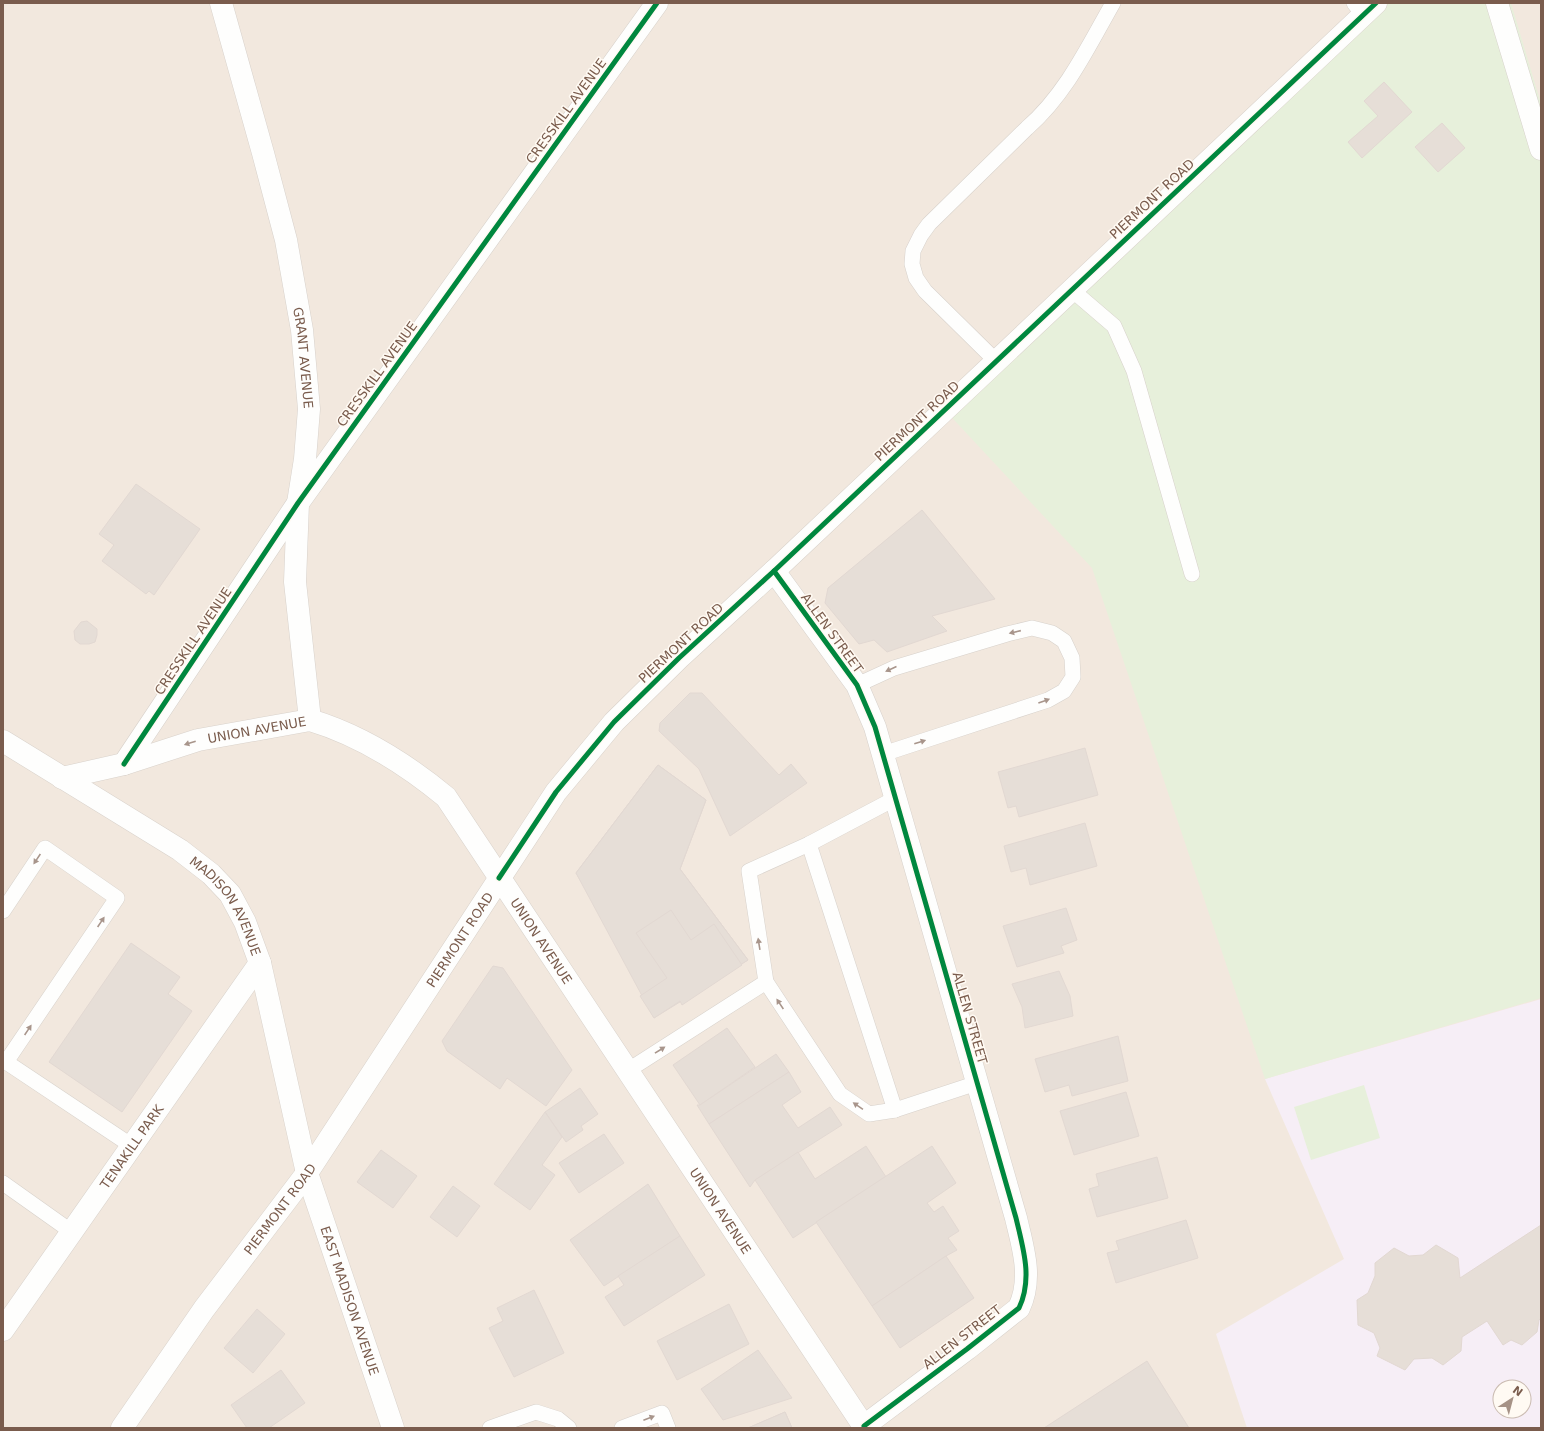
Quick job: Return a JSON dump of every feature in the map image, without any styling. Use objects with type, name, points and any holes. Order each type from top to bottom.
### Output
[{"type":"street","name":"GRANT AVENUE","points":[[221,3],[286,240],[302,330],[309,409],[305,459],[298,503],[295,582],[310,720]]},
{"type":"street","name":"CRESSKILL AVENUE","points":[[124,764],[298,503],[657,3]]},
{"type":"street","points":[[1497,3],[1541,149]]},
{"type":"street","name":"PIERMONT ROAD","points":[[122,1428],[204,1310],[307,1173],[556,792],[614,722],[679,658],[774,572],[1072,290],[1364,7]]},
{"type":"street","name":"ALLEN STREET","points":[[774,572],[834,656],[857,685],[875,727],[1026,1260],[1026,1285],[1019,1308],[864,1427]]},
{"type":"street","name":"UNION AVENUE","points":[[62,778],[124,764],[198,740],[310,720],[327,725],[360,739],[401,763],[440,792],[446,797],[864,1427]]},
{"type":"street","name":"MADISON AVENUE","points":[[3,741],[180,850],[211,874],[230,894],[245,922],[260,963],[307,1173]]},
{"type":"street","name":"TENAKILL PARK","points":[[3,1330],[260,963]]},
{"type":"street","name":"EAST MADISON AVENUE","points":[[307,1173],[393,1428]]},
{"type":"lane","points":[[996,361],[924,291],[916,278],[912,264],[913,252],[929,224],[1040,116],[1054,100],[1080,61],[1113,3]]},
{"type":"lane","points":[[1072,290],[1114,326],[1131,365],[1192,574]]},
{"type":"lane","points":[[857,685],[894,668],[1032,628],[1052,633],[1064,641],[1072,658],[1073,677],[1064,691],[1048,700],[883,754]]},
{"type":"lane","points":[[896,798],[809,844],[748,871],[766,982],[840,1094],[869,1114],[895,1110],[977,1083]]},
{"type":"lane","points":[[809,844],[895,1110]]},
{"type":"lane","points":[[3,911],[45,848],[117,898],[5,1061],[132,1146]]},
{"type":"lane","points":[[627,1070],[766,982]]},
{"type":"lane","points":[[3,1183],[72,1232]]},
{"type":"lane","points":[[490,1428],[536,1412],[558,1419],[569,1428]]},
{"type":"lane","points":[[622,1428],[662,1413],[668,1428]]},
{"type":"shaded area","points":[[3,3],[1541,3],[1541,1428],[3,1428]]},
{"type":"shaded area","points":[[1541,999],[1541,1428],[1247,1428],[1216,1334],[1344,1259],[1265,1079]]},
{"type":"green space","points":[[1378,3],[1511,3],[1541,104],[1541,998],[1265,1079],[1092,568],[942,407]]},
{"type":"green space","points":[[1364,1085],[1380,1138],[1311,1160],[1294,1107]]},
{"type":"building","points":[[1384,82],[1412,112],[1362,158],[1348,142],[1378,116],[1364,101]]},
{"type":"building","points":[[1442,123],[1465,148],[1438,172],[1415,147]]},
{"type":"building","points":[[136,484],[200,529],[154,595],[149,591],[146,594],[102,561],[114,545],[99,534]]},
{"type":"building","points":[[922,510],[995,599],[932,616],[947,631],[887,652],[874,640],[859,644],[825,603],[828,588]]},
{"type":"building","points":[[87,621],[97,629],[95,642],[80,644],[75,640],[74,631],[81,622]]},
{"type":"building","points":[[690,693],[702,693],[779,775],[791,764],[807,783],[730,836],[699,769],[659,731],[660,723]]},
{"type":"building","points":[[1085,748],[1098,795],[1019,817],[1016,806],[1008,808],[998,772]]},
{"type":"building","points":[[658,765],[706,800],[680,869],[748,960],[661,1013],[576,873]]},
{"type":"building","points":[[658,765],[706,800],[680,869],[748,960],[654,1018],[576,873]]},
{"type":"building","points":[[1085,823],[1097,866],[1030,885],[1026,868],[1011,872],[1004,846]]},
{"type":"building","points":[[1066,908],[1077,940],[1061,946],[1064,953],[1017,967],[1003,926]]},
{"type":"building","points":[[671,910],[691,940],[714,924],[742,965],[682,1005],[680,1001],[654,1018],[640,996],[667,978],[636,933]]},
{"type":"building","points":[[131,943],[180,977],[168,994],[192,1011],[122,1112],[49,1062]]},
{"type":"building","points":[[493,966],[503,968],[572,1070],[546,1106],[507,1078],[500,1089],[447,1051],[442,1041]]},
{"type":"building","points":[[1059,971],[1070,996],[1073,1016],[1025,1028],[1022,1007],[1012,984]]},
{"type":"building","points":[[727,1028],[755,1067],[700,1105],[673,1065]]},
{"type":"building","points":[[1118,1036],[1128,1081],[1072,1096],[1069,1085],[1045,1092],[1035,1059]]},
{"type":"building","points":[[776,1054],[789,1072],[709,1124],[697,1105],[700,1105]]},
{"type":"building","points":[[789,1072],[801,1092],[782,1105],[798,1128],[830,1107],[842,1125],[755,1180],[750,1187],[709,1124]]},
{"type":"building","points":[[580,1088],[598,1114],[581,1126],[583,1130],[566,1142],[545,1112]]},
{"type":"building","points":[[1126,1092],[1139,1136],[1074,1155],[1060,1111]]},
{"type":"building","points":[[545,1112],[562,1137],[542,1165],[555,1175],[530,1210],[494,1184]]},
{"type":"building","points":[[604,1134],[624,1163],[579,1193],[559,1163]]},
{"type":"building","points":[[866,1146],[886,1177],[793,1238],[755,1180],[798,1152],[815,1179]]},
{"type":"building","points":[[932,1146],[956,1183],[927,1203],[934,1212],[943,1206],[959,1231],[948,1238],[957,1250],[872,1306],[816,1222]]},
{"type":"building","points":[[381,1150],[417,1176],[393,1208],[357,1182]]},
{"type":"building","points":[[1157,1157],[1168,1198],[1097,1217],[1089,1189],[1099,1186],[1096,1174]]},
{"type":"building","points":[[648,1184],[680,1236],[604,1286],[570,1240]]},
{"type":"building","points":[[453,1186],[480,1206],[457,1237],[430,1217]]},
{"type":"building","points":[[1186,1220],[1198,1258],[1116,1283],[1107,1253],[1119,1250],[1116,1241]]},
{"type":"building","points":[[1541,1225],[1541,1318],[1539,1320],[1537,1332],[1522,1345],[1511,1340],[1503,1345],[1487,1321],[1462,1337],[1461,1351],[1443,1365],[1432,1358],[1414,1359],[1405,1370],[1377,1356],[1380,1348],[1374,1333],[1358,1325],[1357,1300],[1368,1293],[1375,1276],[1375,1263],[1394,1248],[1409,1256],[1423,1255],[1436,1245],[1458,1258],[1460,1278]]},
{"type":"building","points":[[680,1236],[705,1275],[624,1326],[605,1297],[624,1285],[618,1276]]},
{"type":"building","points":[[946,1256],[974,1298],[900,1348],[872,1306]]},
{"type":"building","points":[[534,1290],[564,1353],[514,1377],[489,1328],[503,1321],[497,1308]]},
{"type":"building","points":[[729,1304],[749,1344],[677,1380],[657,1341]]},
{"type":"building","points":[[257,1309],[285,1334],[253,1373],[224,1348]]},
{"type":"building","points":[[758,1350],[792,1398],[723,1420],[701,1389]]},
{"type":"building","points":[[1147,1361],[1189,1428],[1044,1428]]},
{"type":"building","points":[[281,1370],[305,1403],[269,1428],[247,1428],[231,1405]]},
{"type":"building","points":[[785,1412],[792,1428],[748,1428]]},
{"type":"building","points":[[785,1412],[792,1428],[748,1428]]},
{"type":"cycle path","points":[[124,764],[298,503],[657,3]]},
{"type":"cycle path","points":[[499,878],[556,792],[614,722],[679,658],[774,571],[1376,3]]},
{"type":"cycle path","points":[[774,571],[857,685],[875,727],[1016,1218],[1024,1252],[1026,1274],[1025,1286],[1019,1308],[864,1426]]}]
